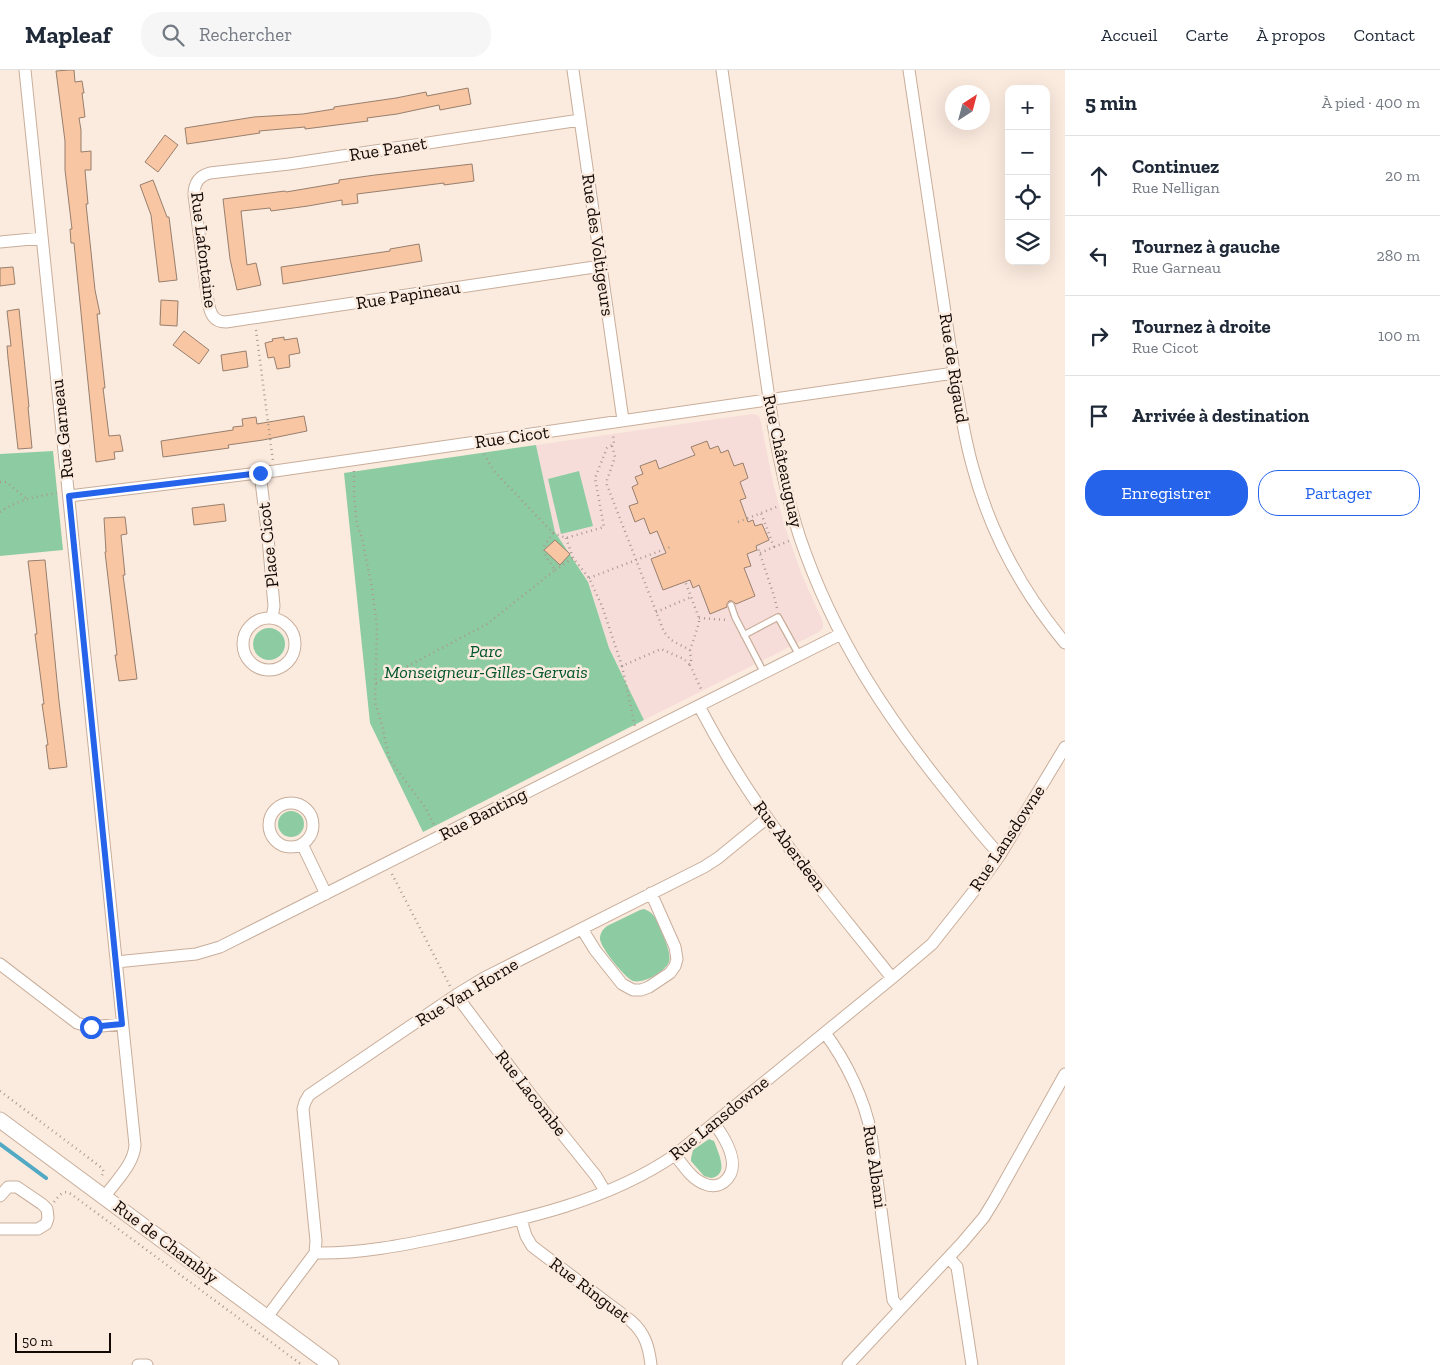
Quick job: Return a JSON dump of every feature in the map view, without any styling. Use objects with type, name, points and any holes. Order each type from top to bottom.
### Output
[{"type":"street","name":"Rue Garneau","points":[[25,70],[135,1149],[128,1166],[104,1196]]},
{"type":"street","name":"Rue des Voltigeurs","points":[[572,70],[623,420]]},
{"type":"street","name":"Rue Châteauguay","points":[[722,70],[769,400],[784,484],[814,575],[841,634],[867,682],[910,744],[1000,854]]},
{"type":"street","name":"Rue de Rigaud","points":[[909,70],[954,373],[969,454],[987,511],[1006,552],[1040,610],[1065,643]]},
{"type":"street","name":"Rue Panet","points":[[198,181],[210,173],[299,162],[580,120]]},
{"type":"street","name":"Rue Lafontaine","points":[[198,181],[194,187],[194,195],[210,312],[215,319]]},
{"type":"street","points":[[0,242],[42,238]]},
{"type":"street","name":"Rue Papineau","points":[[215,319],[223,322],[254,318],[601,266]]},
{"type":"street","name":"Rue Cicot","points":[[68,494],[260,473],[954,373]]},
{"type":"street","name":"Place Cicot","points":[[260,473],[274,606],[272,618]]},
{"type":"street","points":[[272,618],[286,624],[292,631],[294,648],[286,664],[270,670],[254,665],[244,652],[243,644],[244,635],[254,622],[272,618]]},
{"type":"street","name":"Rue Banting","points":[[116,962],[187,955],[212,950],[841,634]]},
{"type":"street","name":"Rue Aberdeen","points":[[699,706],[767,818],[892,978]]},
{"type":"street","name":"Rue Lansdowne","points":[[315,1254],[331,1254],[385,1247],[521,1219],[562,1207],[605,1191],[641,1176],[660,1165],[825,1033],[937,938],[1000,854],[1065,746]]},
{"type":"street","name":"Rue Van Horne","points":[[315,1254],[316,1241],[303,1113],[305,1102],[315,1091],[453,990],[484,978],[711,863],[767,818]]},
{"type":"street","points":[[302,844],[326,894]]},
{"type":"street","points":[[582,929],[595,950],[622,984],[633,990],[649,987],[670,973],[676,963],[677,955],[651,893]]},
{"type":"street","points":[[0,964],[77,1023],[91,1027],[122,1024]]},
{"type":"street","name":"Rue Lacombe","points":[[453,990],[530,1094],[596,1176],[605,1191]]},
{"type":"street","name":"Rue Albani","points":[[825,1033],[853,1082],[867,1114],[893,1300],[900,1309]]},
{"type":"street","points":[[848,1365],[949,1258],[990,1208],[1065,1074]]},
{"type":"street","name":"Rue de Chambly","points":[[0,1120],[331,1365]]},
{"type":"street","points":[[674,1155],[696,1179],[704,1184],[712,1186],[724,1182],[731,1174],[732,1160],[726,1143],[714,1123]]},
{"type":"street","points":[[0,1196],[8,1187],[17,1187],[45,1207],[48,1215],[46,1224],[38,1228],[0,1229]]},
{"type":"street","name":"Rue Ringuet","points":[[521,1219],[526,1236],[532,1246],[638,1328],[647,1342],[651,1365]]},
{"type":"street","points":[[267,1317],[315,1254]]},
{"type":"street","points":[[949,1258],[957,1267],[972,1365]]},
{"type":"street","points":[[138,1365],[146,1365]]},
{"type":"lane","points":[[731,605],[735,617],[764,673]]},
{"type":"lane","points":[[744,634],[778,617],[799,655]]},
{"type":"path","points":[[254,318],[274,462]]},
{"type":"path","points":[[613,433],[614,444],[612,446],[615,456],[607,484],[666,636],[690,650]]},
{"type":"path","points":[[482,452],[494,471],[553,533],[566,538],[604,527],[595,478],[607,448],[612,446]]},
{"type":"path","points":[[354,470],[356,519],[372,588],[377,626],[374,702],[392,763],[425,807],[435,827]]},
{"type":"path","points":[[0,482],[6,482],[27,499]]},
{"type":"path","points":[[0,512],[9,506],[35,496],[68,494]]},
{"type":"path","points":[[738,522],[780,506]]},
{"type":"path","points":[[761,513],[774,547]]},
{"type":"path","points":[[553,533],[543,548],[546,557],[555,570]]},
{"type":"path","points":[[566,538],[574,558],[590,578],[602,606],[622,666],[635,726]]},
{"type":"path","points":[[760,553],[791,540]]},
{"type":"path","points":[[757,545],[774,596],[778,617]]},
{"type":"path","points":[[590,578],[673,546]]},
{"type":"path","points":[[376,683],[487,624],[555,570],[574,558]]},
{"type":"path","points":[[685,581],[700,623],[690,650],[690,665]]},
{"type":"path","points":[[656,612],[691,597]]},
{"type":"path","points":[[699,618],[729,620],[735,617]]},
{"type":"path","points":[[622,666],[661,649],[684,659],[690,665],[703,692]]},
{"type":"path","points":[[391,872],[453,990]]},
{"type":"path","points":[[0,1091],[99,1165],[103,1169],[102,1175]]},
{"type":"path","name":"Rue de Chambly","points":[[55,1201],[63,1193],[69,1192],[302,1365]]},
{"type":"shaded area","points":[[752,414],[758,415],[760,418],[773,483],[784,524],[801,573],[823,622],[823,628],[819,632],[644,720],[609,648],[588,582],[555,532],[536,445]]},
{"type":"green space","name":"Parc Monseigneur-Gilles-Gervais","points":[[536,445],[555,532],[588,582],[609,648],[644,720],[423,832],[370,723],[344,473]]},
{"type":"green space","points":[[53,451],[63,550],[0,556],[0,454]]},
{"type":"green space","points":[[579,471],[593,526],[561,534],[548,479]]},
{"type":"green space","points":[[269,628],[275,629],[280,633],[284,638],[284,650],[280,655],[275,659],[269,660],[263,659],[258,655],[254,650],[253,644],[254,638],[258,633],[263,629]]},
{"type":"green space","points":[[291,811],[300,815],[304,824],[300,833],[291,837],[282,833],[278,824],[282,815]]},
{"type":"green space","points":[[644,909],[658,921],[668,948],[669,962],[663,970],[653,976],[642,981],[633,981],[624,974],[609,955],[601,943],[600,937],[602,931],[607,926]]},
{"type":"green space","points":[[709,1139],[714,1141],[721,1162],[720,1172],[717,1176],[711,1178],[704,1176],[691,1161],[693,1150]]},
{"type":"building","points":[[74,70],[75,82],[82,81],[84,93],[82,93],[85,117],[79,118],[81,152],[91,151],[91,170],[85,170],[88,204],[86,204],[95,290],[100,314],[97,314],[109,436],[120,435],[123,451],[114,452],[115,459],[96,462],[74,243],[71,243],[70,229],[72,229],[65,170],[65,141],[56,71]]},
{"type":"building","points":[[468,88],[471,104],[440,110],[439,105],[367,118],[368,121],[305,129],[305,127],[259,131],[260,133],[187,144],[185,128],[254,117],[303,114],[426,92],[427,96]]},
{"type":"building","points":[[165,135],[178,145],[158,172],[145,162]]},
{"type":"building","points":[[472,164],[474,181],[357,194],[358,203],[342,205],[342,200],[271,211],[270,208],[241,211],[247,265],[256,263],[261,285],[237,290],[230,259],[223,199],[286,192],[339,183],[339,180]]},
{"type":"building","points":[[153,180],[167,217],[169,217],[177,280],[159,282],[151,215],[140,185]]},
{"type":"building","points":[[419,244],[422,261],[283,284],[281,267],[390,251],[390,249]]},
{"type":"building","points":[[13,267],[15,284],[0,286],[0,268]]},
{"type":"building","points":[[161,300],[178,301],[177,326],[160,325]]},
{"type":"building","points":[[19,309],[32,448],[18,449],[7,346],[11,346],[7,311]]},
{"type":"building","points":[[184,331],[209,350],[199,364],[173,345]]},
{"type":"building","points":[[284,337],[284,340],[297,338],[300,353],[289,355],[290,367],[277,369],[274,357],[268,358],[265,343],[273,341],[272,339]]},
{"type":"building","points":[[246,351],[248,367],[223,371],[221,355]]},
{"type":"building","points":[[304,416],[307,431],[228,445],[229,448],[163,457],[161,441],[233,430],[233,427],[243,426],[242,419],[256,417],[257,424]]},
{"type":"building","points":[[707,441],[710,449],[718,446],[721,453],[728,450],[734,466],[743,463],[748,478],[740,482],[746,498],[740,500],[748,522],[753,520],[755,526],[762,524],[769,540],[756,546],[757,550],[747,554],[751,566],[744,568],[755,596],[736,604],[729,601],[727,607],[710,614],[699,585],[693,588],[690,580],[663,590],[651,559],[666,553],[657,531],[650,534],[644,518],[635,522],[629,506],[638,503],[632,487],[638,484],[635,477],[643,474],[640,466],[656,460],[659,469],[695,455],[691,447]]},
{"type":"building","points":[[224,504],[226,521],[194,525],[192,508]]},
{"type":"building","points":[[125,517],[127,534],[121,535],[125,575],[123,575],[137,679],[119,681],[105,552],[104,518]]},
{"type":"building","points":[[555,540],[570,554],[560,565],[544,550]]},
{"type":"building","points":[[45,560],[67,767],[49,769],[46,745],[48,745],[42,704],[44,704],[35,634],[37,634],[28,561]]},
{"type":"waterway","points":[[0,1144],[46,1178]]},
{"type":"route","points":[[91,1027],[122,1024],[69,496],[260,473]]}]
